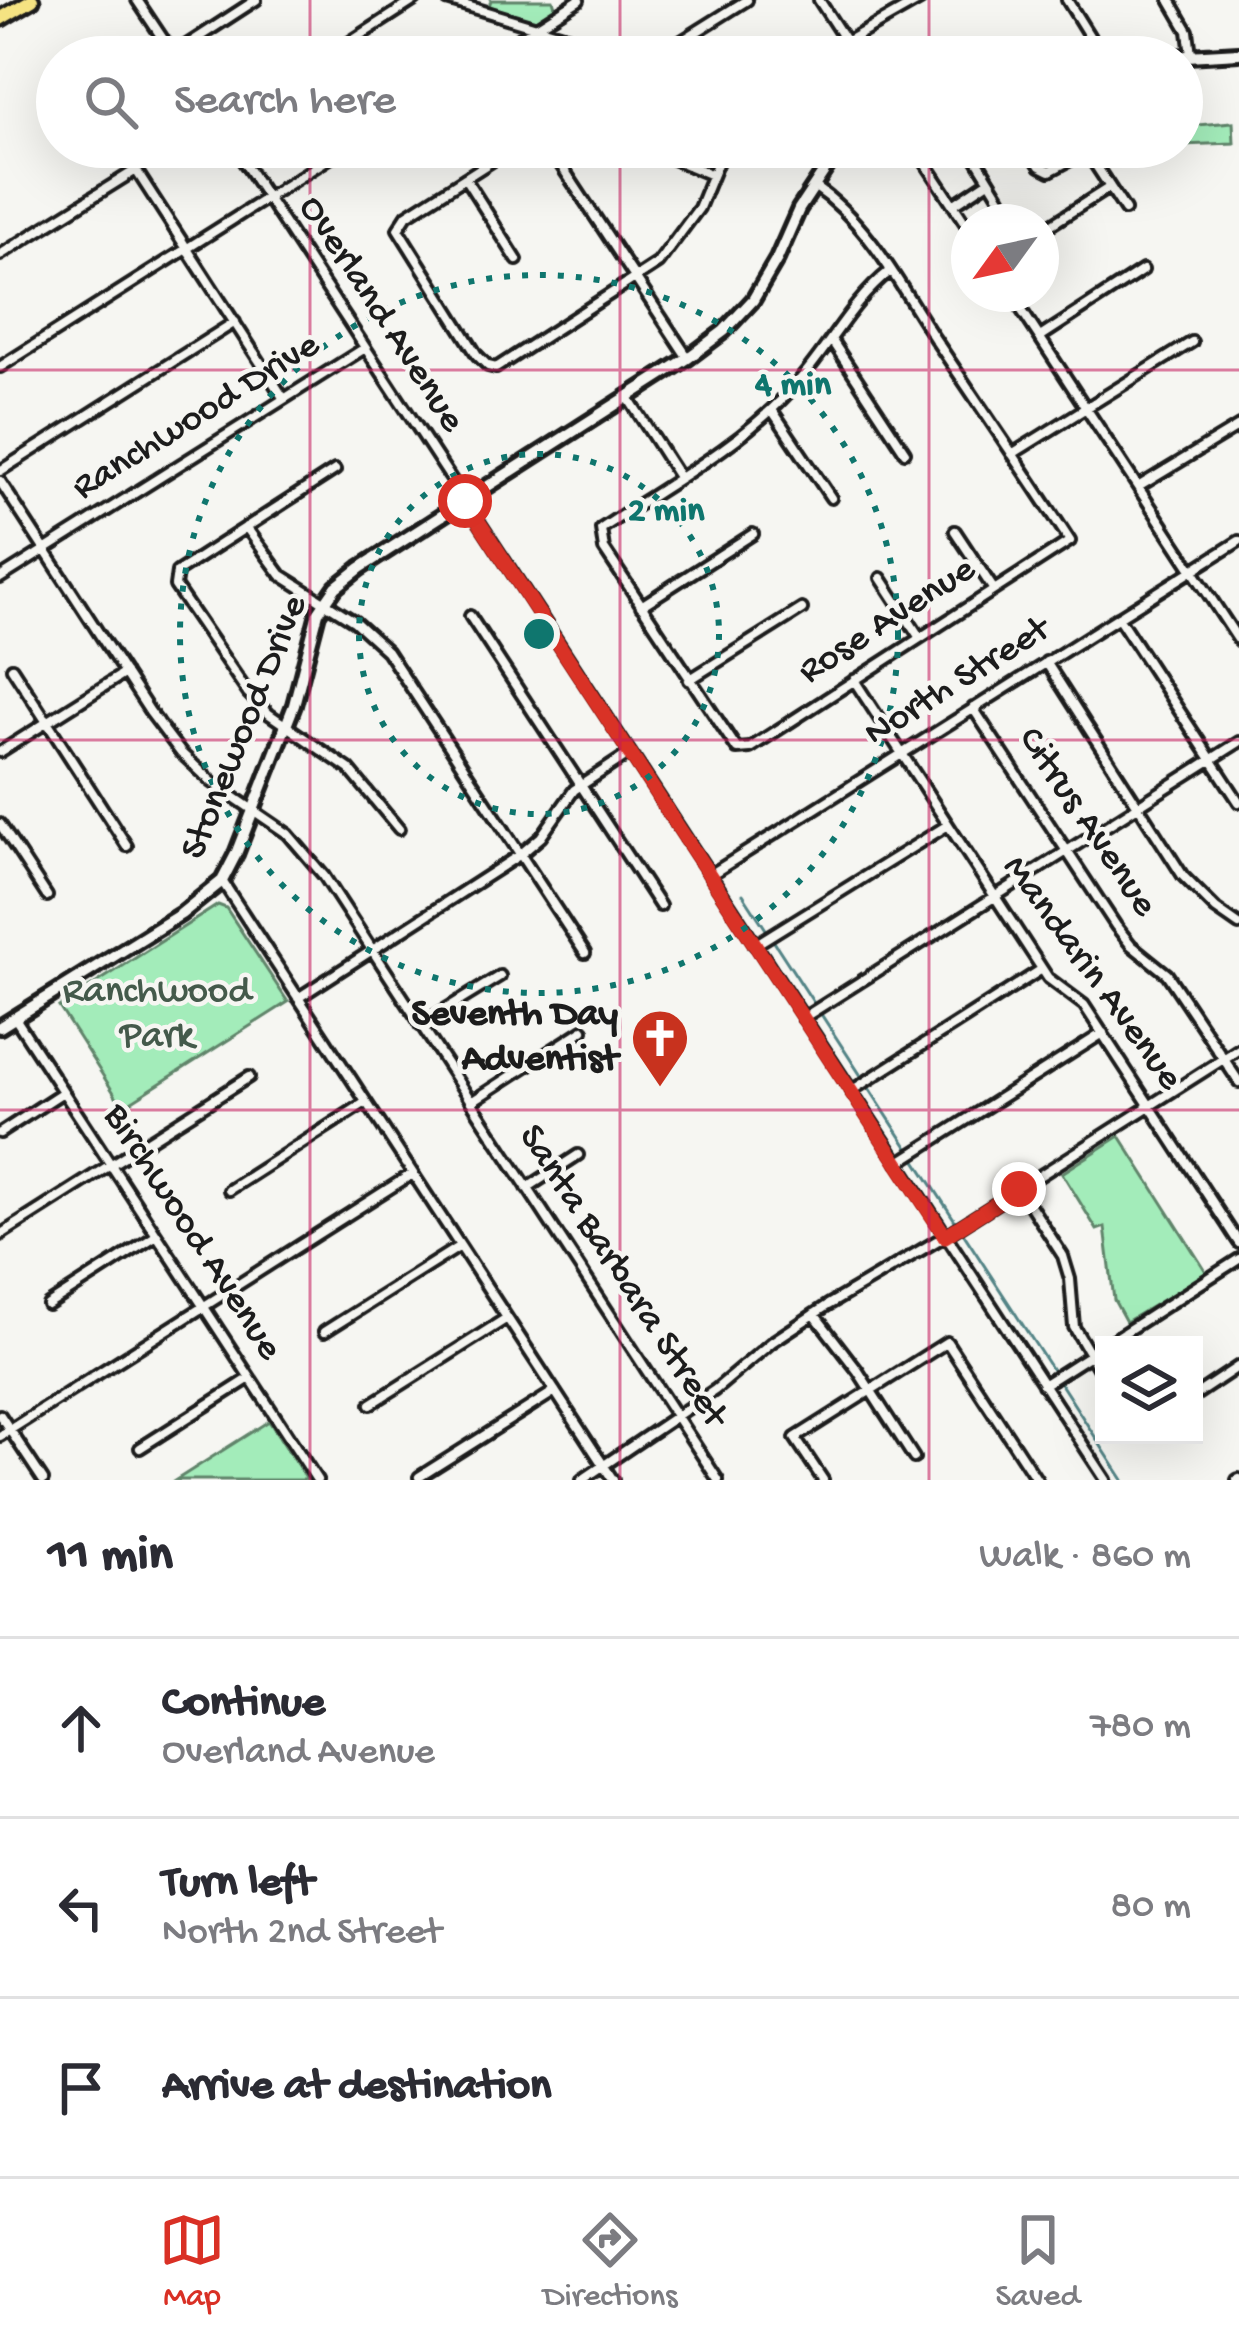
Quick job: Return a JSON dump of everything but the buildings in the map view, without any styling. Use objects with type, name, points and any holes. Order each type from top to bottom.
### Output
[{"type":"main road","points":[[0,19],[32,0]]},
{"type":"street","points":[[137,0],[161,36]]},
{"type":"street","points":[[202,36],[256,0]]},
{"type":"street","points":[[359,36],[415,0]]},
{"type":"street","points":[[447,0],[566,36]]},
{"type":"street","points":[[522,36],[579,0]]},
{"type":"street","points":[[690,36],[747,0]]},
{"type":"street","points":[[819,0],[842,36]]},
{"type":"street","points":[[857,36],[920,0]]},
{"type":"street","points":[[1067,0],[1089,36]]},
{"type":"street","points":[[1170,0],[1188,36]]},
{"type":"street","points":[[1203,55],[1239,52]]},
{"type":"street","name":"Overland Avenue","points":[[248,168],[1106,1480]]},
{"type":"street","points":[[0,367],[313,168]]},
{"type":"street","points":[[481,168],[407,215],[398,229],[477,356],[496,368],[636,280],[671,250],[715,168]]},
{"type":"street","points":[[563,168],[688,358]]},
{"type":"street","points":[[695,168],[712,175]]},
{"type":"street","name":"Stonewood Drive","points":[[0,1027],[181,914],[222,881],[304,675],[313,627],[324,604],[351,574],[724,331],[753,300],[825,168]]},
{"type":"street","points":[[929,168],[952,204]]},
{"type":"street","points":[[981,168],[1003,204]]},
{"type":"street","points":[[1096,168],[1126,210]]},
{"type":"street","points":[[0,255],[136,170],[284,399]]},
{"type":"street","points":[[465,178],[517,260]]},
{"type":"street","points":[[954,204],[988,181]]},
{"type":"street","points":[[813,185],[856,221],[1012,454],[1192,342]]},
{"type":"street","points":[[1059,220],[1110,187]]},
{"type":"street","points":[[1040,337],[1143,270]]},
{"type":"street","points":[[802,609],[689,680],[600,542],[601,529],[720,452],[772,410],[832,341],[858,300],[890,271]]},
{"type":"street","points":[[1023,312],[1239,640]]},
{"type":"street","points":[[0,472],[235,322]]},
{"type":"street","points":[[832,341],[905,452]]},
{"type":"street","name":"Ranchwood Drive","points":[[0,578],[365,347]]},
{"type":"street","points":[[627,396],[679,477]]},
{"type":"street","points":[[772,410],[830,499]]},
{"type":"street","points":[[1138,488],[1239,426]]},
{"type":"street","name":"Rose Avenue","points":[[689,680],[737,748],[750,748],[1070,541],[1012,454]]},
{"type":"street","points":[[335,470],[184,567],[174,579],[175,586],[236,679],[261,707],[349,769],[399,829]]},
{"type":"street","name":"Santa Barbara Street","points":[[0,481],[181,753],[206,777],[278,825],[309,855],[718,1480]]},
{"type":"street","points":[[246,527],[281,575],[354,621],[387,651],[585,952]]},
{"type":"street","points":[[955,531],[994,590]]},
{"type":"street","points":[[641,606],[753,534]]},
{"type":"street","name":"North Street","points":[[710,875],[1239,541]]},
{"type":"street","points":[[881,578],[920,638]]},
{"type":"street","points":[[470,616],[660,906]]},
{"type":"street","points":[[1118,617],[1239,802]]},
{"type":"street","points":[[1046,662],[1183,876],[1239,925]]},
{"type":"street","points":[[12,668],[127,846]]},
{"type":"street","points":[[0,752],[124,673]]},
{"type":"street","name":"Mandarin Avenue","points":[[854,680],[1042,969],[1060,990],[1084,1005],[1239,1243]]},
{"type":"street","name":"Citrus Avenue","points":[[974,708],[1126,939],[1167,974],[1239,1082]]},
{"type":"street","points":[[803,1018],[1239,742]]},
{"type":"street","points":[[298,998],[534,845],[562,803],[630,753]]},
{"type":"street","points":[[0,824],[47,896]]},
{"type":"street","points":[[755,946],[949,825]]},
{"type":"street","points":[[222,881],[613,1480]]},
{"type":"street","points":[[850,1091],[1042,969]]},
{"type":"street","points":[[420,1025],[500,976]]},
{"type":"street","name":"Birchwood Avenue","points":[[15,1018],[317,1480]]},
{"type":"street","points":[[471,1102],[583,1030]]},
{"type":"street","points":[[898,1163],[1103,1033]]},
{"type":"street","points":[[582,1480],[677,1418],[814,1314],[1239,1048]]},
{"type":"street","points":[[0,1235],[249,1076]]},
{"type":"street","points":[[0,1133],[63,1092]]},
{"type":"street","points":[[229,1190],[366,1102]]},
{"type":"street","points":[[527,1188],[578,1155]]},
{"type":"street","points":[[0,1436],[412,1174]]},
{"type":"street","points":[[1019,1189],[1066,1264],[1071,1318],[1095,1364]]},
{"type":"street","points":[[47,1305],[157,1235]]},
{"type":"street","points":[[323,1332],[460,1246]]},
{"type":"street","points":[[1119,1336],[1239,1259]]},
{"type":"street","points":[[814,1314],[914,1458]]},
{"type":"street","points":[[371,1404],[507,1318]]},
{"type":"street","points":[[823,1480],[795,1438],[947,1342],[1037,1480]]},
{"type":"street","points":[[1043,1385],[1095,1351]]},
{"type":"street","points":[[1203,1390],[1239,1366]]},
{"type":"street","points":[[140,1448],[250,1378]]},
{"type":"street","points":[[419,1477],[557,1395]]},
{"type":"street","points":[[0,1415],[43,1480]]},
{"type":"green space","points":[[491,0],[553,0],[555,7],[534,21],[489,6]]},
{"type":"green space","points":[[1233,122],[1234,143],[1203,144],[1203,125]]},
{"type":"green space","name":"Ranchwood Park","points":[[218,905],[226,908],[288,1002],[123,1107],[59,1007]]},
{"type":"green space","points":[[1120,1136],[1207,1273],[1126,1322],[1114,1300],[1105,1227],[1097,1230],[1062,1173]]},
{"type":"green space","points":[[269,1421],[307,1480],[176,1480]]},
{"type":"waterway","points":[[743,894],[1054,1373]]},
{"type":"waterway","points":[[1059,1381],[1123,1480]]},
{"type":"place","name":"Seventh Day Adventist","points":[[660,1089]]},
{"type":"route","points":[[465,501],[945,1236],[1019,1189]]}]
